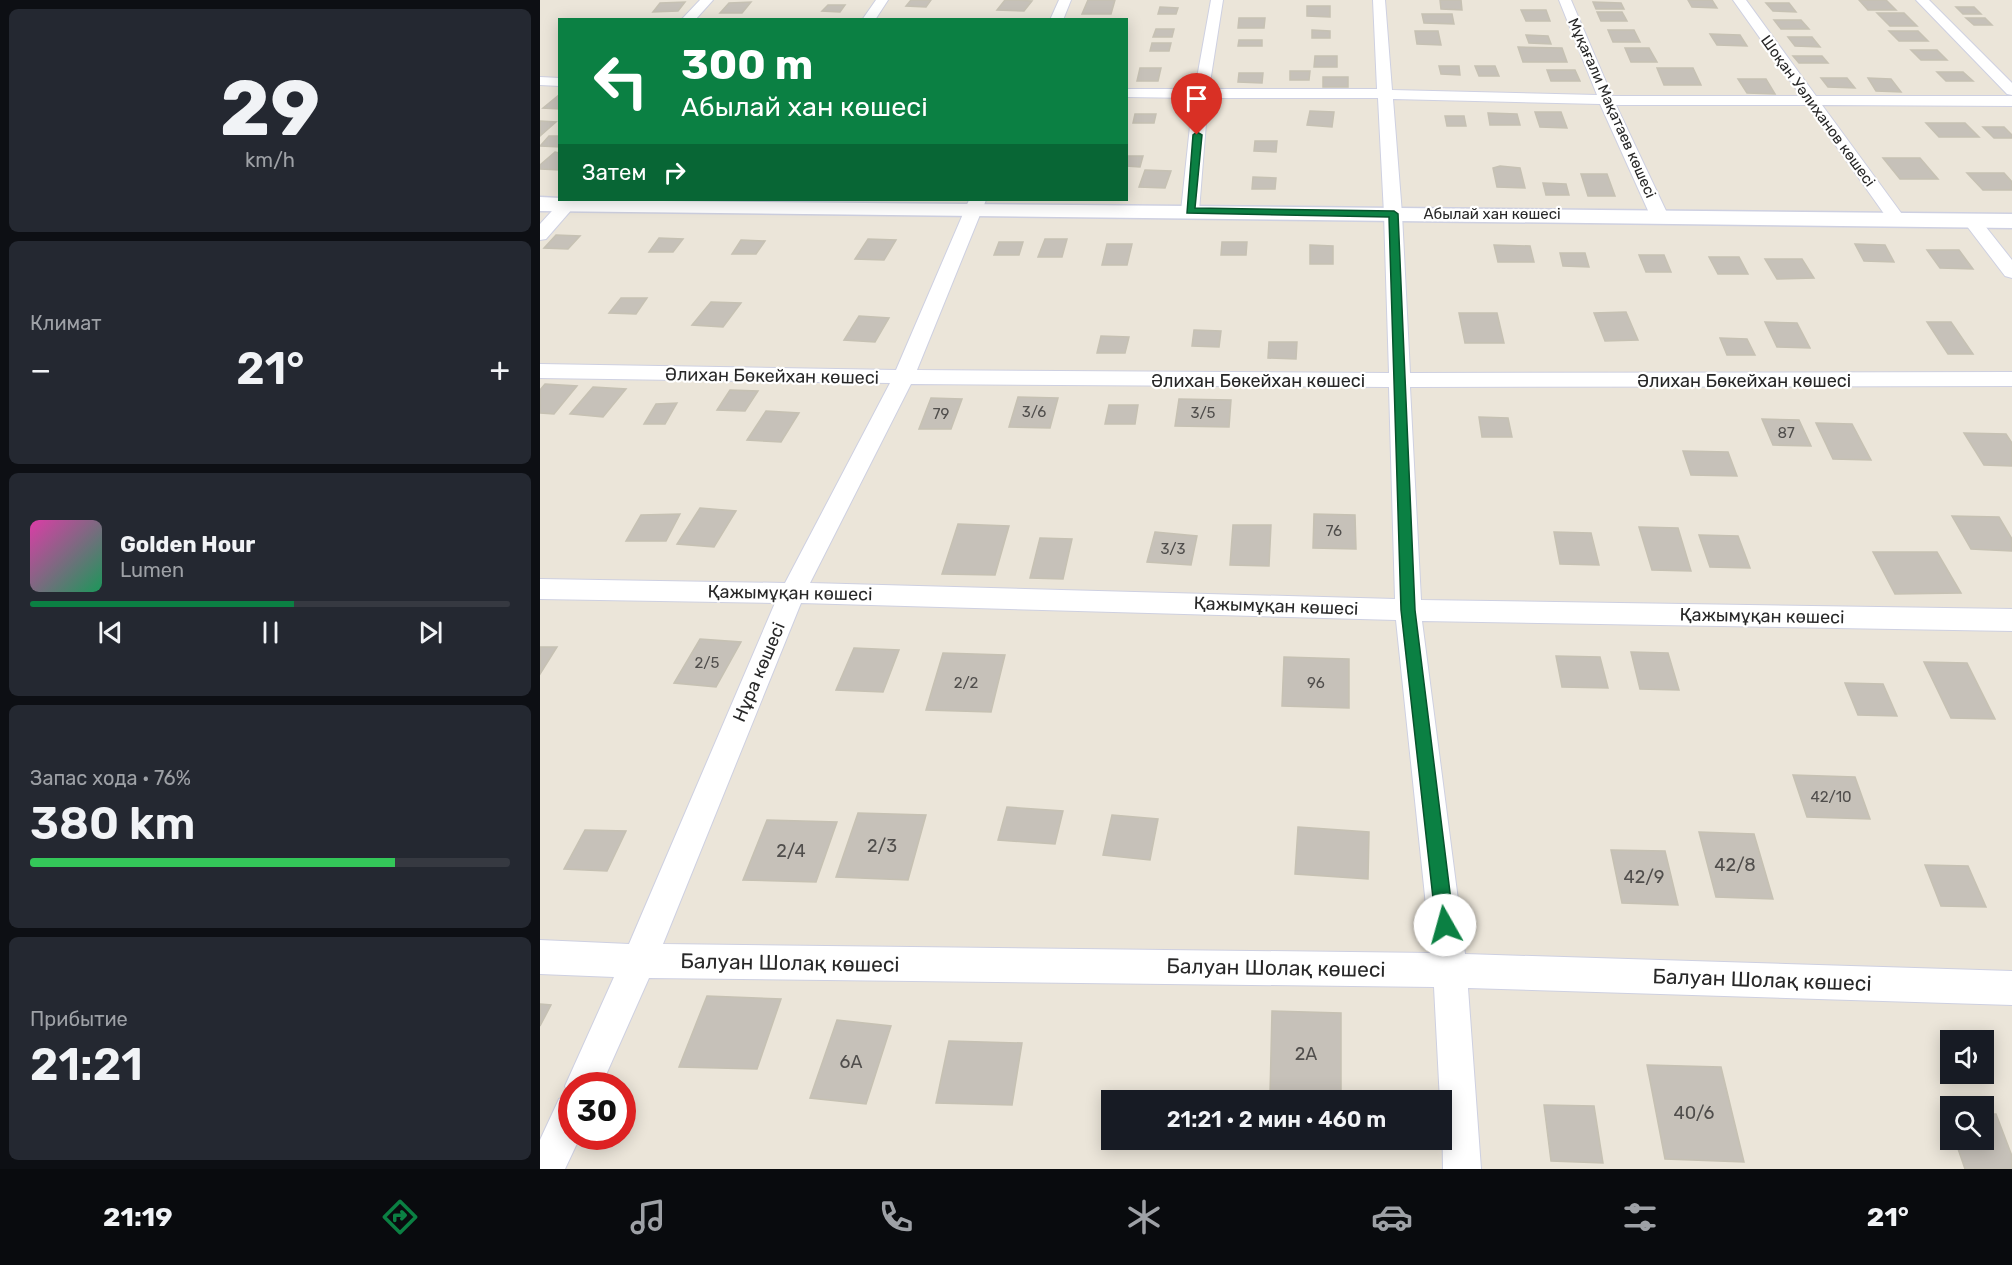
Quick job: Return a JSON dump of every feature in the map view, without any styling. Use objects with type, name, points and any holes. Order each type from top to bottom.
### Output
[{"type":"street","points":[[689,18],[707,0]]},
{"type":"street","points":[[869,18],[882,0]]},
{"type":"street","points":[[1057,18],[1065,0]]},
{"type":"street","points":[[1190,211],[1201,95],[1217,0]]},
{"type":"street","points":[[1379,0],[1394,214],[1408,610],[1450,970],[1462,1169]]},
{"type":"street","name":"Мұқағали Мақатаев көшесі","points":[[1564,0],[1606,100],[1659,215]]},
{"type":"street","name":"Шоқан Уәлиханов көшесі","points":[[1739,0],[1898,221]]},
{"type":"street","points":[[1922,0],[2012,91]]},
{"type":"street","points":[[540,81],[558,82]]},
{"type":"street","points":[[1128,93],[1386,94],[1606,100],[2012,101]]},
{"type":"street","points":[[540,235],[569,202]]},
{"type":"street","name":"Абылай хан көшесі","points":[[540,204],[569,202],[976,205],[1190,211],[2012,221]]},
{"type":"street","name":"Нұра көшесі","points":[[589,1072],[639,961],[792,593],[903,379],[976,205]]},
{"type":"street","points":[[1972,220],[2012,272]]},
{"type":"street","name":"Әлихан Бөкейхан көшесі","points":[[540,371],[903,379],[1399,382],[2012,379]]},
{"type":"street","name":"Қажымұқан көшесі","points":[[540,589],[792,593],[1408,610],[2012,620]]},
{"type":"street","name":"Балуан Шолақ көшесі","points":[[540,957],[639,961],[1450,970],[2012,988]]},
{"type":"street","points":[[546,1169],[558,1143]]},
{"type":"building","points":[[911,0],[931,0],[926,7],[906,6]]},
{"type":"building","points":[[1005,0],[1032,1],[1024,11],[997,10]]},
{"type":"building","points":[[1088,0],[1115,0],[1111,14],[1082,14]]},
{"type":"building","points":[[1440,0],[1461,0],[1462,10],[1441,9]]},
{"type":"building","points":[[1688,0],[1712,0],[1717,8],[1692,7]]},
{"type":"building","points":[[1859,0],[1886,0],[1896,10],[1868,10]]},
{"type":"building","points":[[685,2],[678,11],[653,12],[660,3]]},
{"type":"building","points":[[751,2],[742,13],[720,13],[729,3]]},
{"type":"building","points":[[1593,2],[1621,3],[1624,9],[1596,9]]},
{"type":"building","points":[[1766,3],[1789,3],[1796,12],[1773,11]]},
{"type":"building","points":[[828,5],[845,5],[840,12],[822,11]]},
{"type":"building","points":[[1307,6],[1330,6],[1330,17],[1307,16]]},
{"type":"building","points":[[1160,7],[1178,8],[1176,14],[1158,14]]},
{"type":"building","points":[[1956,7],[1974,7],[1981,14],[1963,14]]},
{"type":"building","points":[[1521,10],[1546,10],[1550,21],[1526,21]]},
{"type":"building","points":[[1597,12],[1622,12],[1627,21],[1601,21]]},
{"type":"building","points":[[1877,13],[1904,13],[1917,26],[1890,26]]},
{"type":"building","points":[[1422,14],[1452,14],[1454,24],[1424,23]]},
{"type":"building","points":[[1239,18],[1265,18],[1264,28],[1238,28]]},
{"type":"building","points":[[1966,18],[1985,18],[1992,25],[1974,25]]},
{"type":"building","points":[[1774,20],[1801,20],[1809,29],[1781,29]]},
{"type":"building","points":[[1156,29],[1174,29],[1172,37],[1153,37]]},
{"type":"building","points":[[1312,30],[1330,31],[1330,38],[1312,38]]},
{"type":"building","points":[[1608,30],[1634,30],[1640,42],[1613,42]]},
{"type":"building","points":[[1415,31],[1438,31],[1441,45],[1417,44]]},
{"type":"building","points":[[1889,31],[1918,31],[1928,41],[1899,41]]},
{"type":"building","points":[[1710,34],[1740,35],[1747,46],[1717,45]]},
{"type":"building","points":[[1526,35],[1548,36],[1551,44],[1529,43]]},
{"type":"building","points":[[1788,37],[1812,37],[1820,47],[1795,46]]},
{"type":"building","points":[[1239,40],[1262,40],[1262,46],[1238,46]]},
{"type":"building","points":[[1152,43],[1171,43],[1169,51],[1150,51]]},
{"type":"building","points":[[1518,47],[1562,48],[1567,62],[1523,62]]},
{"type":"building","points":[[1625,48],[1649,48],[1657,62],[1631,62]]},
{"type":"building","points":[[1911,50],[1937,50],[1947,60],[1921,60]]},
{"type":"building","points":[[1315,56],[1337,56],[1337,67],[1314,67]]},
{"type":"building","points":[[1793,56],[1822,56],[1828,63],[1799,63]]},
{"type":"building","points":[[1439,66],[1459,66],[1460,75],[1441,74]]},
{"type":"building","points":[[1475,66],[1495,66],[1499,76],[1479,76]]},
{"type":"building","points":[[1140,68],[1161,68],[1158,81],[1137,81]]},
{"type":"building","points":[[1657,68],[1693,68],[1701,85],[1664,85]]},
{"type":"building","points":[[1547,70],[1575,70],[1580,81],[1551,81]]},
{"type":"building","points":[[1290,71],[1310,71],[1309,80],[1290,80]]},
{"type":"building","points":[[1937,72],[1963,72],[1973,81],[1946,81]]},
{"type":"building","points":[[1239,73],[1263,73],[1262,83],[1238,82]]},
{"type":"building","points":[[1323,77],[1348,77],[1348,87],[1323,87]]},
{"type":"building","points":[[1821,78],[1847,78],[1855,88],[1828,87]]},
{"type":"building","points":[[1868,78],[1891,79],[1901,92],[1876,91]]},
{"type":"building","points":[[1738,79],[1766,79],[1775,94],[1747,93]]},
{"type":"building","points":[[558,96],[558,109],[543,108]]},
{"type":"building","points":[[1310,111],[1334,112],[1332,127],[1307,125]]},
{"type":"building","points":[[1535,112],[1561,112],[1567,128],[1540,127]]},
{"type":"building","points":[[1488,113],[1517,114],[1520,125],[1490,125]]},
{"type":"building","points":[[1135,114],[1156,114],[1154,123],[1133,123]]},
{"type":"building","points":[[1445,116],[1464,116],[1466,126],[1447,126]]},
{"type":"building","points":[[540,121],[556,122],[540,136]]},
{"type":"building","points":[[1926,123],[1965,123],[1979,137],[1939,137]]},
{"type":"building","points":[[1983,127],[2004,127],[2012,138],[1994,138]]},
{"type":"building","points":[[549,136],[558,136],[558,147],[540,146]]},
{"type":"building","points":[[1255,141],[1277,141],[1276,152],[1254,151]]},
{"type":"building","points":[[555,152],[558,153],[558,170],[540,169],[540,165]]},
{"type":"building","points":[[1128,156],[1143,156],[1140,167],[1128,166]]},
{"type":"building","points":[[1883,158],[1920,158],[1938,179],[1900,179]]},
{"type":"building","points":[[1500,166],[1520,168],[1525,188],[1497,187],[1493,168]]},
{"type":"building","points":[[1145,170],[1171,171],[1165,188],[1139,187]]},
{"type":"building","points":[[1967,173],[2004,173],[2012,182],[2012,190],[1983,190]]},
{"type":"building","points":[[1581,174],[1607,174],[1615,196],[1588,196]]},
{"type":"building","points":[[1253,177],[1276,178],[1275,189],[1252,189]]},
{"type":"building","points":[[1543,183],[1566,184],[1569,195],[1546,195]]},
{"type":"building","points":[[556,235],[580,236],[568,249],[544,248]]},
{"type":"building","points":[[659,238],[683,239],[673,252],[649,252]]},
{"type":"building","points":[[868,239],[896,240],[884,260],[855,259]]},
{"type":"building","points":[[1045,239],[1067,239],[1062,257],[1038,257]]},
{"type":"building","points":[[741,240],[765,241],[756,254],[732,254]]},
{"type":"building","points":[[999,242],[1023,242],[1019,255],[994,255]]},
{"type":"building","points":[[1222,242],[1247,242],[1246,255],[1221,255]]},
{"type":"building","points":[[1107,244],[1132,244],[1127,265],[1102,265]]},
{"type":"building","points":[[1855,244],[1885,245],[1894,262],[1864,261]]},
{"type":"building","points":[[1310,245],[1333,246],[1333,264],[1310,264]]},
{"type":"building","points":[[1494,245],[1530,246],[1534,262],[1498,262]]},
{"type":"building","points":[[1927,250],[1959,250],[1973,269],[1940,268]]},
{"type":"building","points":[[1560,253],[1585,253],[1589,267],[1563,266]]},
{"type":"building","points":[[1639,255],[1664,255],[1671,272],[1646,272]]},
{"type":"building","points":[[1709,257],[1739,257],[1748,274],[1718,274]]},
{"type":"building","points":[[1765,259],[1802,259],[1814,278],[1777,279]]},
{"type":"building","points":[[621,298],[647,298],[636,314],[609,313]]},
{"type":"building","points":[[711,302],[741,303],[723,327],[692,325]]},
{"type":"building","points":[[1626,312],[1638,340],[1605,341],[1594,313]]},
{"type":"building","points":[[1459,313],[1497,313],[1504,343],[1465,343]]},
{"type":"building","points":[[859,316],[889,318],[875,342],[844,340]]},
{"type":"building","points":[[1765,322],[1797,323],[1810,348],[1777,347]]},
{"type":"building","points":[[1927,322],[1951,322],[1973,354],[1948,354]]},
{"type":"building","points":[[1194,330],[1221,331],[1219,347],[1192,346]]},
{"type":"building","points":[[1101,336],[1129,337],[1125,353],[1097,353]]},
{"type":"building","points":[[1720,338],[1747,339],[1755,355],[1727,355]]},
{"type":"building","points":[[1269,342],[1297,342],[1296,359],[1268,358]]},
{"type":"building","points":[[545,384],[577,386],[554,414],[540,413],[540,390]]},
{"type":"building","points":[[593,387],[626,389],[603,417],[570,414]]},
{"type":"building","points":[[730,390],[758,391],[745,411],[717,410]]},
{"type":"building","points":[[1018,397],[1058,398],[1050,428],[1009,427]]},
{"type":"building","points":[[931,398],[962,399],[951,429],[919,429]]},
{"type":"building","points":[[1179,399],[1231,400],[1229,427],[1175,426]]},
{"type":"building","points":[[677,403],[665,424],[644,424],[656,404]]},
{"type":"building","points":[[1109,405],[1138,405],[1135,424],[1105,424]]},
{"type":"building","points":[[766,411],[799,413],[781,442],[747,440]]},
{"type":"building","points":[[1479,417],[1508,418],[1512,437],[1482,437]]},
{"type":"building","points":[[1762,419],[1799,420],[1811,446],[1773,445]]},
{"type":"building","points":[[1816,423],[1852,424],[1871,460],[1833,459]]},
{"type":"building","points":[[1964,433],[2006,434],[2012,443],[2012,466],[1984,465]]},
{"type":"building","points":[[1683,451],[1728,452],[1737,476],[1691,475]]},
{"type":"building","points":[[700,508],[736,511],[714,547],[677,544]]},
{"type":"building","points":[[680,514],[666,541],[626,541],[641,515]]},
{"type":"building","points":[[1314,514],[1355,515],[1356,549],[1313,548]]},
{"type":"building","points":[[1952,516],[1999,517],[2012,539],[2012,551],[1971,549]]},
{"type":"building","points":[[958,524],[1009,526],[995,575],[942,574]]},
{"type":"building","points":[[1233,525],[1271,525],[1269,566],[1230,565]]},
{"type":"building","points":[[1639,527],[1678,528],[1691,571],[1652,570]]},
{"type":"building","points":[[1155,532],[1197,536],[1191,565],[1147,562]]},
{"type":"building","points":[[1554,532],[1591,533],[1599,565],[1560,564]]},
{"type":"building","points":[[1699,535],[1738,536],[1750,568],[1710,567]]},
{"type":"building","points":[[1040,538],[1072,539],[1063,579],[1030,578]]},
{"type":"building","points":[[1873,552],[1937,552],[1961,593],[1895,594]]},
{"type":"building","points":[[700,639],[741,642],[716,687],[674,683]]},
{"type":"building","points":[[540,647],[557,647],[540,674]]},
{"type":"building","points":[[854,648],[899,650],[883,692],[836,690]]},
{"type":"building","points":[[1631,652],[1668,653],[1679,690],[1640,689]]},
{"type":"building","points":[[943,653],[1005,655],[991,712],[926,710]]},
{"type":"building","points":[[1556,656],[1600,657],[1608,688],[1562,687]]},
{"type":"building","points":[[1284,657],[1349,659],[1349,708],[1282,706]]},
{"type":"building","points":[[1924,662],[1967,663],[1995,719],[1951,718]]},
{"type":"building","points":[[1845,683],[1883,684],[1897,716],[1858,715]]},
{"type":"building","points":[[1793,775],[1855,777],[1870,819],[1807,817]]},
{"type":"building","points":[[1007,807],[1063,811],[1055,844],[998,840]]},
{"type":"building","points":[[858,813],[926,815],[908,880],[836,877]]},
{"type":"building","points":[[1112,815],[1158,819],[1150,860],[1103,855]]},
{"type":"building","points":[[767,820],[837,822],[816,882],[743,880]]},
{"type":"building","points":[[1298,827],[1369,832],[1368,879],[1295,874]]},
{"type":"building","points":[[585,830],[626,831],[607,871],[564,869]]},
{"type":"building","points":[[1699,832],[1754,834],[1773,899],[1716,897]]},
{"type":"building","points":[[1611,850],[1665,851],[1678,905],[1622,903]]},
{"type":"building","points":[[1925,865],[1968,866],[1986,907],[1941,906]]},
{"type":"building","points":[[707,996],[781,999],[757,1069],[679,1067]]},
{"type":"building","points":[[540,1004],[551,1005],[540,1026]]},
{"type":"building","points":[[1272,1011],[1341,1013],[1341,1090],[1270,1090]]},
{"type":"building","points":[[837,1020],[891,1026],[866,1104],[810,1098]]},
{"type":"building","points":[[949,1041],[1022,1043],[1012,1105],[936,1103]]},
{"type":"building","points":[[1647,1065],[1721,1067],[1744,1162],[1665,1159]]},
{"type":"building","points":[[1544,1105],[1594,1106],[1603,1163],[1551,1161]]},
{"type":"building","points":[[1994,1114],[1996,1114],[2012,1156],[2012,1169],[1965,1169],[1958,1150],[1994,1150]]},
{"type":"route","points":[[1197,135],[1190,211],[1394,214],[1408,610],[1445,925]]}]
